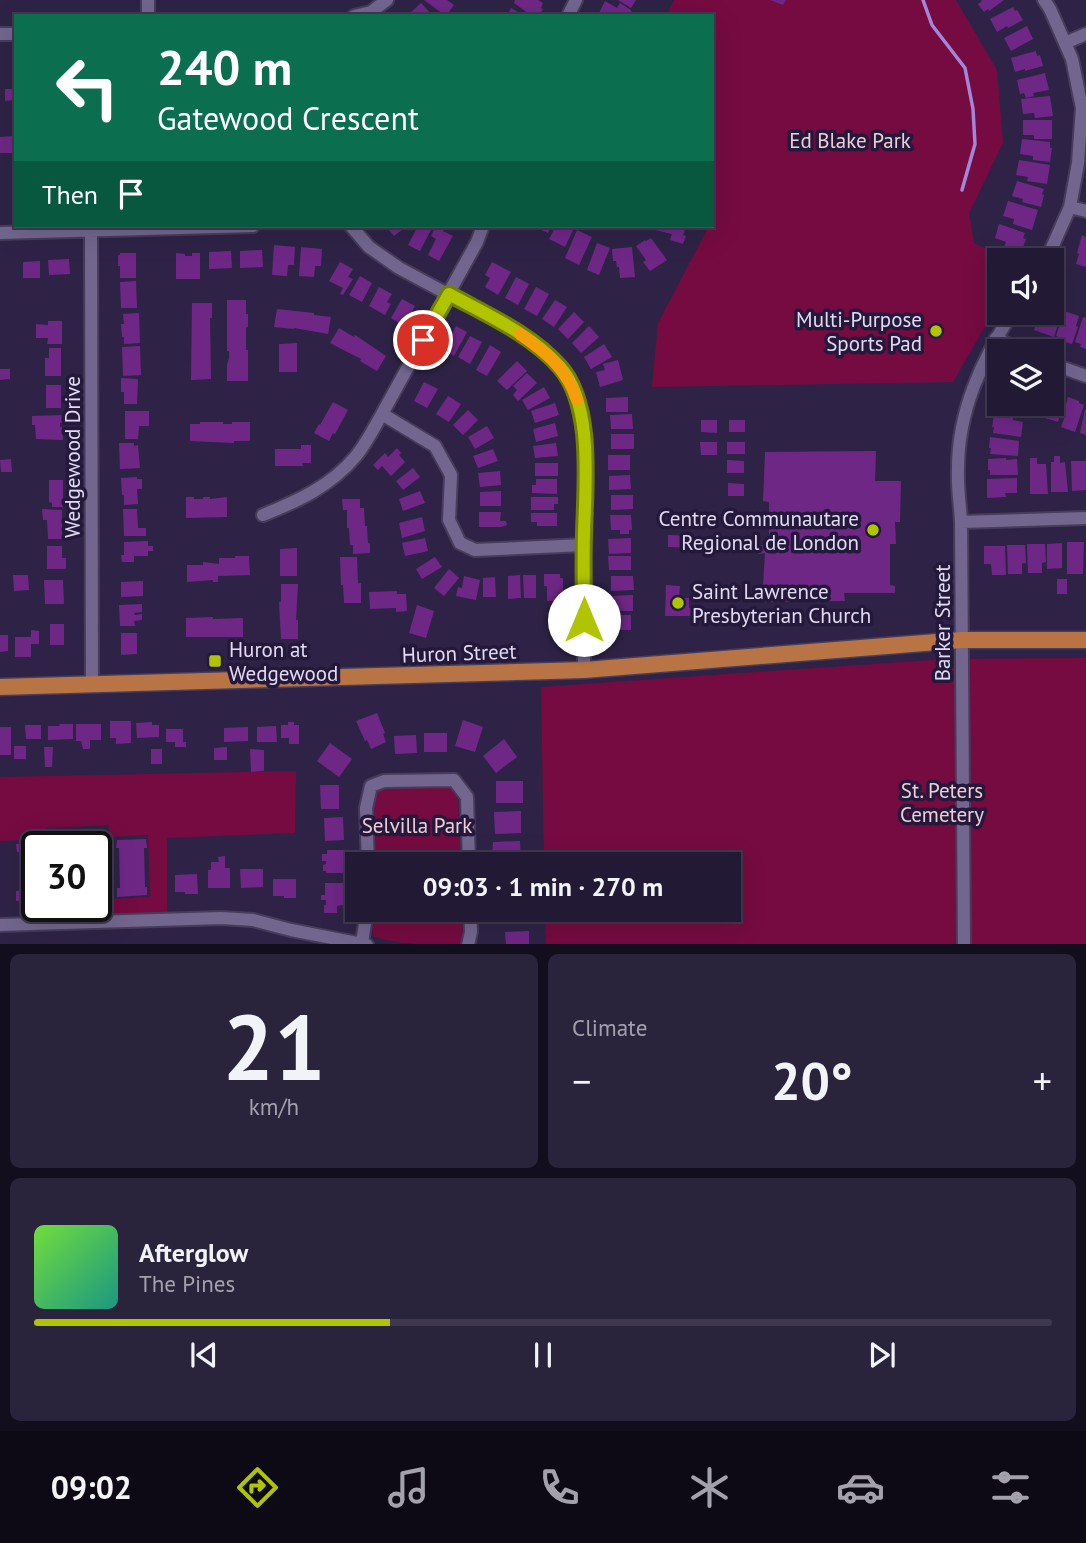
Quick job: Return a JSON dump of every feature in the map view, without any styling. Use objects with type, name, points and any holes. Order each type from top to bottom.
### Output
[{"type":"main road","name":"Huron Street","points":[[0,687],[584,670],[962,640],[1086,640]]},
{"type":"street","points":[[362,14],[370,12],[387,0]]},
{"type":"street","points":[[1044,0],[1072,59],[1082,108],[1078,163],[1070,206],[1052,248]]},
{"type":"street","points":[[1065,43],[1086,34]]},
{"type":"street","points":[[1070,206],[1086,211]]},
{"type":"street","points":[[0,233],[172,228]]},
{"type":"street","points":[[353,228],[369,247],[399,268],[509,327],[544,350],[563,370],[576,396],[586,442],[584,670]]},
{"type":"street","points":[[263,515],[305,497],[335,477],[357,455],[449,294],[482,228]]},
{"type":"street","name":"Wedgewood Drive","points":[[91,230],[92,684]]},
{"type":"street","name":"Barker Street","points":[[964,944],[961,522],[958,467],[964,416],[979,370],[1004,325]]},
{"type":"street","points":[[1064,368],[1086,376]]},
{"type":"street","points":[[382,414],[435,446],[451,475],[449,520],[460,543],[475,550],[584,545]]},
{"type":"street","points":[[961,522],[1086,518]]},
{"type":"street","points":[[368,852],[366,808],[371,786],[384,781],[454,780],[467,797],[469,852]]},
{"type":"street","points":[[0,925],[221,918],[253,920],[364,944],[366,922]]},
{"type":"street","points":[[468,944],[471,922]]},
{"type":"green space","name":"Ed Blake Park","points":[[674,0],[956,0],[997,70],[1003,143],[969,213],[974,243],[987,249],[987,323],[953,382],[652,387],[658,323],[708,228],[714,228],[714,14],[667,14]]},
{"type":"green space","name":"St. Peters Cemetery","points":[[1086,658],[1086,944],[546,944],[545,922],[741,922],[741,852],[544,852],[541,687],[947,659]]},
{"type":"green space","points":[[296,771],[295,833],[167,838],[167,914],[112,915],[112,899],[150,897],[148,835],[112,837],[109,825],[21,831],[21,840],[0,841],[0,777]]},
{"type":"green space","name":"Selvilla Park","points":[[446,785],[455,789],[458,798],[460,852],[376,852],[374,801],[383,788]]},
{"type":"green space","points":[[373,922],[462,922],[460,944],[404,943],[373,936]]},
{"type":"building","points":[[424,0],[447,0],[454,5],[447,14],[443,14]]},
{"type":"building","points":[[515,0],[538,0],[543,3],[543,9],[540,14],[529,14],[514,3]]},
{"type":"building","points":[[618,0],[636,0],[631,8]]},
{"type":"building","points":[[770,0],[786,0],[783,5]]},
{"type":"building","points":[[981,0],[1004,0],[984,12],[978,4]]},
{"type":"building","points":[[605,1],[617,8],[620,3],[633,13],[600,14]]},
{"type":"building","points":[[421,3],[431,14],[411,14]]},
{"type":"building","points":[[1013,7],[1023,20],[997,32],[990,19]]},
{"type":"building","points":[[511,8],[522,14],[508,14]]},
{"type":"building","points":[[1027,26],[1033,39],[1011,51],[1004,38]]},
{"type":"building","points":[[1036,51],[1043,66],[1015,72],[1011,58]]},
{"type":"building","points":[[1045,73],[1049,90],[1033,93],[1034,96],[1026,98],[1024,93],[1020,94],[1017,80]]},
{"type":"building","points":[[5,89],[14,89],[14,100],[5,101]]},
{"type":"building","points":[[1050,96],[1053,116],[1035,118],[1034,113],[1023,114],[1021,99]]},
{"type":"building","points":[[1023,120],[1052,120],[1052,139],[1034,139],[1034,135],[1023,135]]},
{"type":"building","points":[[14,136],[14,153],[0,153],[0,137]]},
{"type":"building","points":[[1022,139],[1050,142],[1050,162],[1033,160],[1033,156],[1020,154]]},
{"type":"building","points":[[1019,160],[1050,165],[1047,184],[1027,181],[1028,177],[1016,175]]},
{"type":"building","points":[[1017,181],[1044,189],[1041,207],[1012,196]]},
{"type":"building","points":[[1008,201],[1038,210],[1032,230],[1013,224],[1014,219],[1003,216]]},
{"type":"building","points":[[999,224],[1025,233],[1023,238],[1026,239],[1023,248],[1007,248],[1004,247],[1006,242],[995,238]]},
{"type":"building","points":[[387,228],[404,228],[394,236]]},
{"type":"building","points":[[417,228],[432,228],[420,251],[408,245]]},
{"type":"building","points":[[435,228],[444,228],[443,231],[453,236],[439,261],[428,255],[436,239],[431,236]]},
{"type":"building","points":[[537,228],[551,228],[548,233]]},
{"type":"building","points":[[555,228],[574,228],[565,247],[549,239]]},
{"type":"building","points":[[685,228],[683,235],[686,236],[683,244],[670,240],[672,234],[655,230]]},
{"type":"building","points":[[577,230],[592,237],[579,265],[565,258]]},
{"type":"building","points":[[1082,235],[1086,237],[1086,267],[1076,264]]},
{"type":"building","points":[[651,238],[667,260],[650,271],[636,246]]},
{"type":"building","points":[[597,243],[610,248],[599,275],[587,270]]},
{"type":"building","points":[[274,245],[295,247],[294,265],[288,265],[287,276],[272,275]]},
{"type":"building","points":[[301,247],[322,249],[321,266],[315,266],[314,277],[299,276]]},
{"type":"building","points":[[632,247],[635,277],[620,278],[619,267],[616,261],[613,261],[612,249]]},
{"type":"building","points":[[262,250],[263,267],[240,268],[240,251]]},
{"type":"building","points":[[231,251],[232,268],[209,269],[209,252]]},
{"type":"building","points":[[120,253],[136,253],[136,278],[120,278]]},
{"type":"building","points":[[176,253],[192,256],[192,253],[200,253],[200,279],[176,279]]},
{"type":"building","points":[[69,259],[70,274],[49,275],[48,260]]},
{"type":"building","points":[[40,261],[40,278],[23,278],[23,262]]},
{"type":"building","points":[[340,262],[353,269],[348,277],[353,279],[343,295],[340,294],[343,288],[329,281]]},
{"type":"building","points":[[492,262],[511,272],[498,295],[485,287],[490,278],[485,275]]},
{"type":"building","points":[[360,276],[372,283],[362,302],[349,295]]},
{"type":"building","points":[[516,277],[529,284],[518,305],[505,298]]},
{"type":"building","points":[[136,281],[137,308],[121,308],[120,282]]},
{"type":"building","points":[[379,287],[392,294],[387,302],[391,304],[385,315],[369,306]]},
{"type":"building","points":[[536,287],[549,294],[537,316],[524,309]]},
{"type":"building","points":[[402,299],[415,306],[404,326],[391,318]]},
{"type":"building","points":[[227,300],[246,300],[248,381],[227,381]]},
{"type":"building","points":[[555,300],[567,307],[554,327],[542,319]]},
{"type":"building","points":[[192,303],[212,303],[211,379],[191,380]]},
{"type":"building","points":[[277,309],[331,317],[328,334],[274,327]]},
{"type":"building","points":[[1064,311],[1079,316],[1072,344],[1056,336],[1060,325],[1064,325]]},
{"type":"building","points":[[574,312],[584,322],[568,339],[558,329]]},
{"type":"building","points":[[139,313],[140,343],[124,344],[121,324],[124,324],[123,314]]},
{"type":"building","points":[[1083,317],[1086,318],[1086,349],[1075,342]]},
{"type":"building","points":[[48,321],[62,321],[62,344],[47,344],[48,338],[36,338],[36,324],[48,325]]},
{"type":"building","points":[[1036,325],[1058,325],[1054,337],[1034,330]]},
{"type":"building","points":[[456,326],[467,332],[454,356],[443,350]]},
{"type":"building","points":[[589,326],[599,337],[581,353],[572,343]]},
{"type":"building","points":[[339,328],[354,337],[355,335],[386,356],[377,371],[360,361],[361,359],[330,343]]},
{"type":"building","points":[[470,336],[482,342],[470,364],[458,357]]},
{"type":"building","points":[[297,343],[297,372],[279,372],[279,344]]},
{"type":"building","points":[[604,344],[612,357],[591,369],[584,357]]},
{"type":"building","points":[[490,345],[501,352],[487,376],[476,370]]},
{"type":"building","points":[[140,346],[141,375],[123,376],[122,347]]},
{"type":"building","points":[[49,348],[61,348],[61,376],[45,376],[45,358],[49,358]]},
{"type":"building","points":[[618,360],[623,380],[600,387],[596,372],[605,370],[603,364]]},
{"type":"building","points":[[517,361],[527,371],[507,390],[497,381]]},
{"type":"building","points":[[0,369],[10,369],[10,379],[0,380]]},
{"type":"building","points":[[527,373],[537,383],[518,401],[513,395],[517,390],[513,386]]},
{"type":"building","points":[[121,378],[138,379],[137,404],[124,404]]},
{"type":"building","points":[[424,382],[438,389],[427,408],[414,401]]},
{"type":"building","points":[[46,385],[61,385],[61,408],[46,408]]},
{"type":"building","points":[[544,387],[550,398],[528,410],[522,400]]},
{"type":"building","points":[[448,396],[461,404],[449,422],[436,414]]},
{"type":"building","points":[[628,397],[628,412],[606,412],[606,398]]},
{"type":"building","points":[[1068,397],[1084,405],[1075,432],[1061,427]]},
{"type":"building","points":[[333,402],[348,410],[329,441],[314,433]]},
{"type":"building","points":[[555,403],[559,415],[535,423],[531,411]]},
{"type":"building","points":[[468,410],[478,420],[463,435],[453,425]]},
{"type":"building","points":[[1086,410],[1086,435],[1080,433]]},
{"type":"building","points":[[125,411],[149,411],[149,426],[139,426],[138,439],[125,439]]},
{"type":"building","points":[[632,414],[633,429],[611,429],[610,415]]},
{"type":"building","points":[[62,415],[60,427],[63,440],[36,439],[32,416]]},
{"type":"building","points":[[994,416],[1023,422],[1021,437],[993,433]]},
{"type":"building","points":[[1046,416],[1060,416],[1058,422]]},
{"type":"building","points":[[701,420],[717,420],[717,433],[701,432]]},
{"type":"building","points":[[729,420],[745,420],[745,432],[729,432]]},
{"type":"building","points":[[250,422],[250,441],[190,441],[190,424]]},
{"type":"building","points":[[555,423],[558,436],[536,442],[533,429]]},
{"type":"building","points":[[487,426],[494,438],[475,449],[468,437]]},
{"type":"building","points":[[611,434],[634,434],[634,449],[611,449]]},
{"type":"building","points":[[990,437],[1019,441],[1018,456],[990,454]]},
{"type":"building","points":[[700,442],[717,442],[717,455],[701,455]]},
{"type":"building","points":[[727,442],[745,442],[745,454],[727,454]]},
{"type":"building","points":[[119,443],[138,445],[140,468],[120,469]]},
{"type":"building","points":[[556,443],[558,456],[535,458],[533,446]]},
{"type":"building","points":[[301,445],[311,445],[311,463],[302,463],[303,466],[275,466],[275,449],[301,449]]},
{"type":"building","points":[[397,448],[405,462],[391,476],[382,466],[378,470],[373,465],[385,453],[388,457]]},
{"type":"building","points":[[493,449],[498,461],[478,468],[473,456]]},
{"type":"building","points":[[876,451],[875,481],[901,481],[900,522],[895,522],[896,544],[890,544],[890,585],[895,586],[895,593],[844,593],[845,601],[762,602],[765,553],[758,554],[758,545],[769,545],[769,502],[763,501],[765,452]]},
{"type":"building","points":[[608,455],[630,455],[630,470],[608,470]]},
{"type":"building","points":[[1054,456],[1060,456],[1060,463],[1065,462],[1068,492],[1051,492],[1051,462],[1054,462]]},
{"type":"building","points":[[1030,458],[1037,458],[1037,464],[1046,464],[1048,494],[1030,494]]},
{"type":"building","points":[[11,459],[12,472],[1,472],[0,460]]},
{"type":"building","points":[[988,459],[1017,459],[1018,475],[990,475]]},
{"type":"building","points":[[727,460],[744,461],[744,473],[727,473]]},
{"type":"building","points":[[1071,461],[1086,461],[1086,490],[1072,491]]},
{"type":"building","points":[[535,463],[558,463],[558,476],[535,476]]},
{"type":"building","points":[[413,468],[420,477],[403,490],[396,481]]},
{"type":"building","points":[[500,471],[501,485],[480,487],[478,473]]},
{"type":"building","points":[[630,475],[631,489],[609,490],[609,476]]},
{"type":"building","points":[[121,478],[142,479],[142,489],[137,489],[138,504],[124,505]]},
{"type":"building","points":[[1017,478],[1017,493],[1005,493],[1006,497],[987,498],[987,479]]},
{"type":"building","points":[[536,479],[557,479],[557,494],[532,493],[532,485],[536,485]]},
{"type":"building","points":[[49,480],[63,480],[63,507],[52,507],[49,502]]},
{"type":"building","points":[[728,483],[744,484],[744,496],[728,496]]},
{"type":"building","points":[[420,491],[425,503],[403,511],[399,499]]},
{"type":"building","points":[[501,491],[501,506],[480,506],[480,492]]},
{"type":"building","points":[[611,495],[633,495],[633,509],[611,510]]},
{"type":"building","points":[[186,497],[227,497],[227,517],[186,518]]},
{"type":"building","points":[[531,497],[558,497],[558,504],[554,504],[554,510],[531,510]]},
{"type":"building","points":[[342,499],[360,499],[360,508],[364,508],[370,553],[353,554],[347,528],[347,510],[343,510]]},
{"type":"building","points":[[42,509],[62,510],[62,539],[48,539],[47,520],[43,520]]},
{"type":"building","points":[[123,509],[137,509],[138,528],[146,528],[146,536],[124,536]]},
{"type":"building","points":[[479,512],[501,512],[500,521],[506,521],[507,525],[479,527]]},
{"type":"building","points":[[531,513],[557,513],[557,526],[537,526],[537,522],[531,522]]},
{"type":"building","points":[[610,515],[631,515],[632,530],[629,530],[629,534],[611,530]]},
{"type":"building","points":[[422,517],[425,531],[402,538],[399,523]]},
{"type":"building","points":[[668,535],[702,536],[701,548],[668,547]]},
{"type":"building","points":[[425,538],[428,551],[405,556],[402,543]]},
{"type":"building","points":[[631,538],[631,553],[609,554],[608,539]]},
{"type":"building","points":[[148,541],[148,546],[153,546],[153,551],[148,551],[148,556],[134,556],[134,562],[122,562],[124,542]]},
{"type":"building","points":[[1067,542],[1084,542],[1083,574],[1067,574]]},
{"type":"building","points":[[1062,543],[1062,568],[1047,569],[1047,544]]},
{"type":"building","points":[[1027,544],[1045,544],[1046,562],[1042,563],[1042,573],[1028,573]]},
{"type":"building","points":[[1007,545],[1025,545],[1026,563],[1022,563],[1022,574],[1008,574]]},
{"type":"building","points":[[47,546],[62,546],[66,569],[47,569]]},
{"type":"building","points":[[984,546],[1005,546],[1006,575],[992,575],[991,564],[984,564]]},
{"type":"building","points":[[297,548],[297,576],[280,576],[280,549]]},
{"type":"building","points":[[249,556],[250,575],[218,576],[218,582],[187,582],[187,565],[203,565],[203,562],[219,564],[219,558]]},
{"type":"building","points":[[608,556],[631,556],[631,570],[609,570]]},
{"type":"building","points":[[340,557],[357,557],[361,603],[344,603]]},
{"type":"building","points":[[435,557],[442,567],[422,579],[416,569]]},
{"type":"building","points":[[449,569],[459,578],[444,596],[434,588]]},
{"type":"building","points":[[544,574],[560,574],[560,578],[563,578],[563,601],[547,601]]},
{"type":"building","points":[[13,575],[28,575],[29,590],[14,591]]},
{"type":"building","points":[[520,575],[521,598],[508,599],[508,576]]},
{"type":"building","points":[[523,575],[536,575],[536,598],[524,598]]},
{"type":"building","points":[[464,576],[480,580],[476,600],[456,596],[458,587],[462,588]]},
{"type":"building","points":[[611,576],[633,576],[634,590],[611,591]]},
{"type":"building","points":[[495,577],[496,597],[483,597],[483,578]]},
{"type":"building","points":[[1057,579],[1067,579],[1067,594],[1057,594]]},
{"type":"building","points":[[44,580],[63,580],[64,604],[45,604]]},
{"type":"building","points":[[143,581],[143,596],[121,597],[121,582]]},
{"type":"building","points":[[281,584],[298,584],[298,639],[281,639]]},
{"type":"building","name":"Saint Lawrence Presbyterian Church","points":[[666,585],[680,586],[679,598],[689,598],[692,616],[665,616]]},
{"type":"building","points":[[397,591],[397,594],[406,594],[407,611],[396,612],[396,608],[370,609],[369,592]]},
{"type":"building","points":[[633,595],[633,611],[611,611],[610,596]]},
{"type":"building","points":[[142,604],[142,612],[134,613],[142,614],[142,620],[134,621],[135,626],[120,626],[119,605]]},
{"type":"building","points":[[417,605],[434,611],[426,638],[409,633]]},
{"type":"building","points":[[609,615],[631,615],[631,630],[610,630]]},
{"type":"building","points":[[186,618],[243,618],[243,637],[186,637]]},
{"type":"building","points":[[50,624],[64,624],[64,645],[50,645]]},
{"type":"building","points":[[31,630],[39,631],[39,644],[31,644],[31,657],[15,657],[15,637],[31,637]]},
{"type":"building","points":[[121,633],[137,633],[137,654],[121,655]]},
{"type":"building","points":[[0,635],[8,635],[8,651],[0,652]]},
{"type":"building","points":[[377,713],[386,742],[371,749],[356,721]]},
{"type":"building","points":[[463,720],[483,727],[475,752],[455,746]]},
{"type":"building","points":[[110,721],[131,721],[131,743],[116,744],[116,738],[110,738]]},
{"type":"building","points":[[152,722],[152,725],[159,725],[159,737],[137,738],[136,723]]},
{"type":"building","points":[[288,722],[299,725],[299,744],[289,744],[289,738],[281,738],[281,725],[288,725]]},
{"type":"building","points":[[73,724],[73,739],[48,740],[48,726]]},
{"type":"building","points":[[76,724],[101,724],[101,740],[90,740],[90,749],[83,749],[81,741],[76,741]]},
{"type":"building","points":[[25,725],[41,725],[41,739],[26,739]]},
{"type":"building","points":[[276,726],[277,742],[257,742],[257,727]]},
{"type":"building","points":[[0,727],[11,727],[11,755],[0,755]]},
{"type":"building","points":[[248,727],[248,741],[224,742],[224,728]]},
{"type":"building","points":[[166,729],[183,729],[183,742],[186,742],[186,747],[175,747],[175,742],[166,742]]},
{"type":"building","points":[[424,733],[447,733],[447,752],[424,752]]},
{"type":"building","points":[[416,735],[417,753],[395,754],[394,736]]},
{"type":"building","points":[[504,739],[517,757],[496,773],[483,756]]},
{"type":"building","points":[[330,743],[352,759],[339,777],[317,761]]},
{"type":"building","points":[[14,746],[26,746],[26,759],[14,759]]},
{"type":"building","points":[[44,747],[53,747],[52,767],[45,767]]},
{"type":"building","points":[[227,747],[227,760],[214,760],[214,748]]},
{"type":"building","points":[[151,749],[162,749],[162,764],[151,764]]},
{"type":"building","points":[[250,749],[264,750],[264,771],[251,772]]},
{"type":"building","points":[[496,781],[523,781],[523,803],[496,803]]},
{"type":"building","points":[[320,785],[339,785],[339,809],[321,809]]},
{"type":"building","points":[[521,811],[521,833],[495,834],[494,812]]},
{"type":"building","points":[[343,817],[344,840],[325,841],[324,818]]},
{"type":"building","points":[[146,839],[147,848],[144,848],[147,895],[117,897],[117,888],[120,888],[117,840]]},
{"type":"building","points":[[520,841],[520,852],[492,852],[493,842]]},
{"type":"building","points":[[16,844],[21,844],[21,852],[17,852]]},
{"type":"building","points":[[327,850],[344,850],[344,873],[323,871],[326,861],[322,861],[322,854],[327,854]]},
{"type":"building","points":[[21,852],[21,901],[16,901],[16,891],[20,891]]},
{"type":"building","points":[[225,856],[225,868],[230,868],[230,888],[208,888],[211,862],[219,862],[218,857]]},
{"type":"building","points":[[240,869],[263,869],[263,887],[241,888]]},
{"type":"building","points":[[197,874],[198,894],[175,892],[175,875]]},
{"type":"building","points":[[273,879],[296,879],[296,898],[273,896]]},
{"type":"building","points":[[325,883],[345,883],[343,905],[337,906],[337,913],[324,913],[326,900],[321,900],[321,895],[325,895]]},
{"type":"building","points":[[497,922],[513,922],[513,924]]},
{"type":"building","points":[[529,931],[529,944],[506,944],[505,932]]},
{"type":"waterway","points":[[923,0],[932,25],[965,68],[973,109],[975,144],[962,190]]},
{"type":"slow traffic","points":[[520,334],[544,350],[563,370],[577,400]]},
{"type":"place","name":"Multi-Purpose Sports Pad","points":[[936,331]]},
{"type":"place","name":"Centre Communautare Regional de London","points":[[873,530]]},
{"type":"place","name":"Saint Lawrence Presbyterian Church","points":[[678,603]]},
{"type":"place","name":"Huron at Wedgewood","points":[[215,661]]},
{"type":"route","points":[[423,340],[449,294],[544,350],[563,370],[576,396],[586,442],[584,620]]}]
